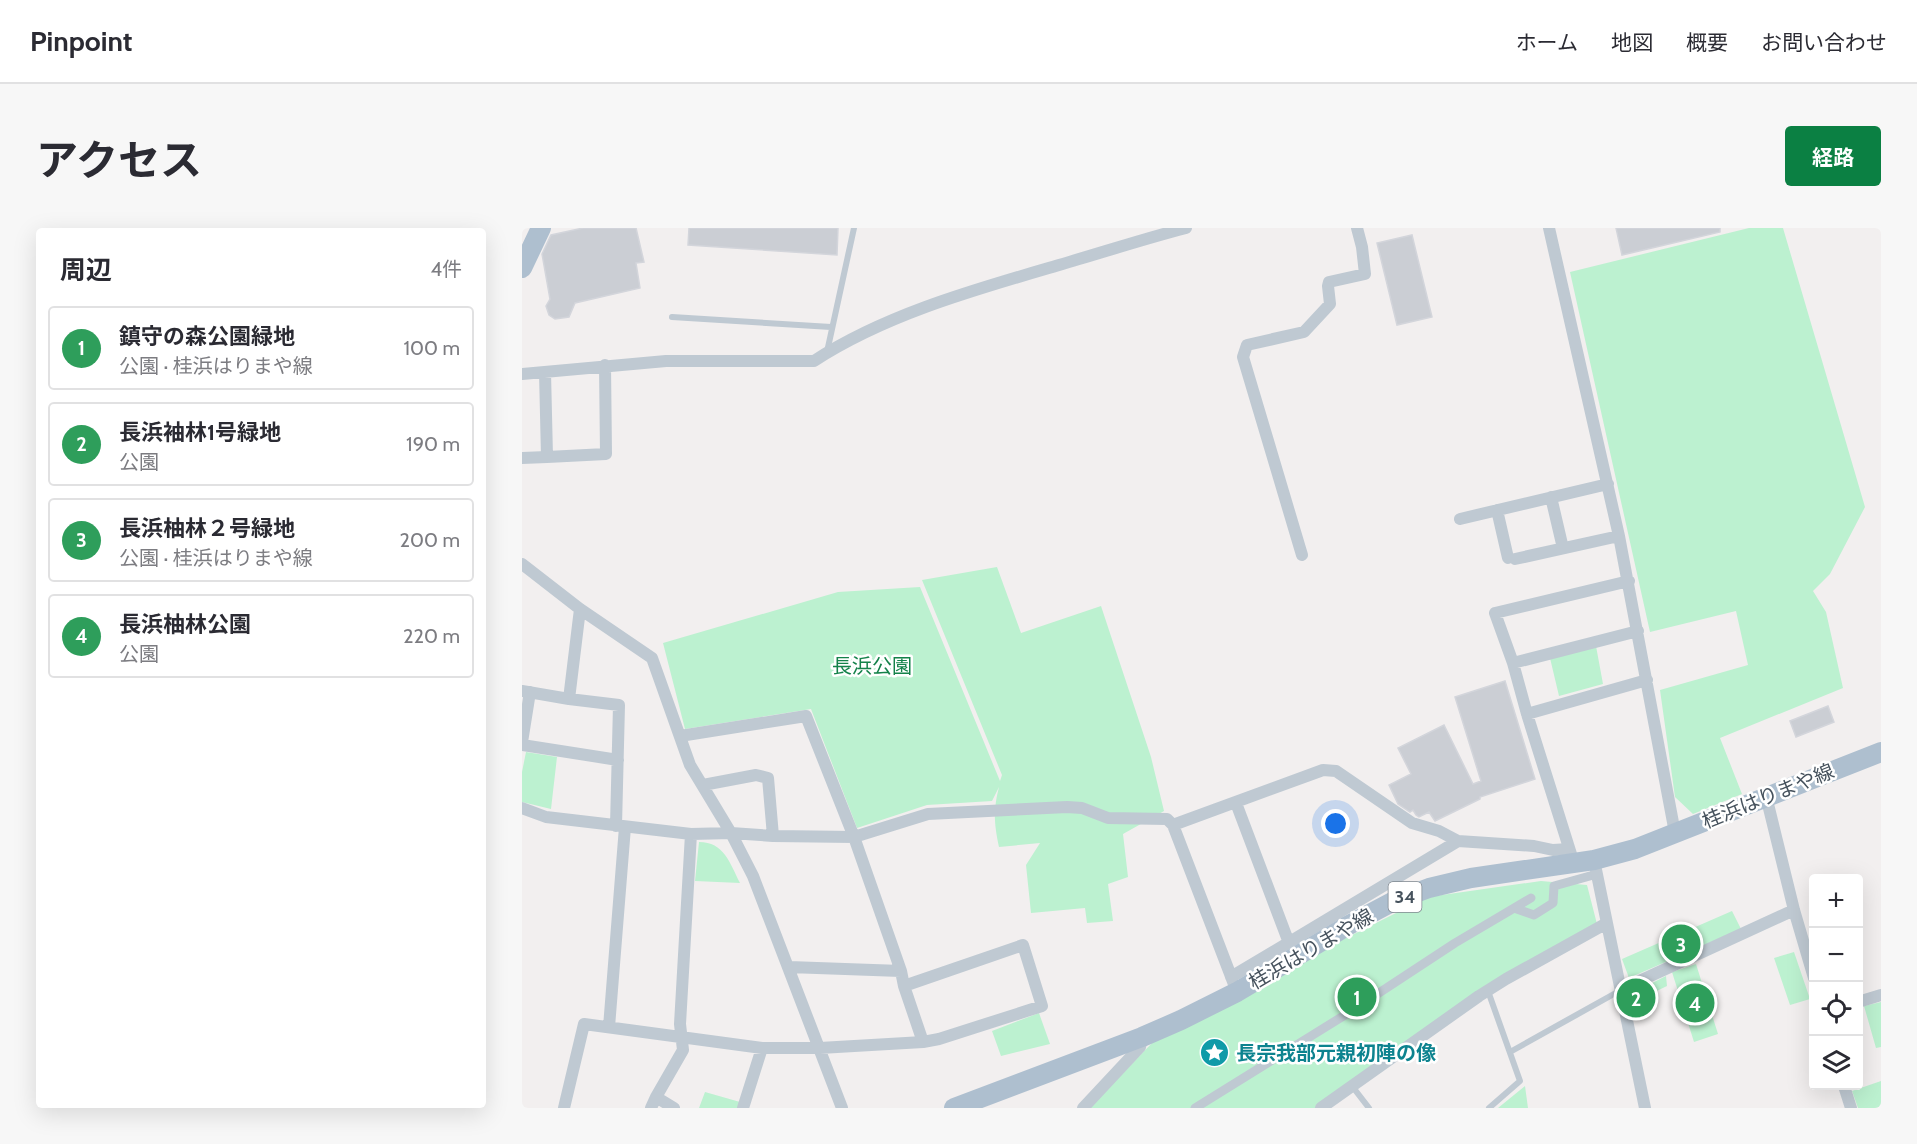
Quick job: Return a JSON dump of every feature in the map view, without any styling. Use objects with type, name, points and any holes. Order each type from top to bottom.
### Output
[{"type":"main road","points":[[522,268],[541,228]]},
{"type":"main road","name":"桂浜はりまや線","points":[[954,1108],[1181,1020],[1234,984],[1394,901],[1429,888],[1572,856],[1595,867],[1766,796],[1881,752]]},
{"type":"street","points":[[522,374],[666,361],[814,361],[878,328],[924,308],[1015,278],[1186,228]]},
{"type":"street","points":[[1302,555],[1243,357],[1247,345],[1304,332],[1330,304],[1329,282],[1365,274],[1357,228]]},
{"type":"street","points":[[1549,228],[1629,581],[1675,833]]},
{"type":"street","points":[[522,458],[606,454],[605,365]]},
{"type":"street","points":[[545,372],[547,457]]},
{"type":"street","points":[[1460,519],[1608,484]]},
{"type":"street","points":[[1551,497],[1562,544]]},
{"type":"street","points":[[1497,510],[1511,559],[1619,536]]},
{"type":"street","points":[[522,564],[580,609],[652,658],[690,765],[731,833],[753,876],[842,1108]]},
{"type":"street","points":[[1572,856],[1513,663],[1495,613],[1629,581]]},
{"type":"street","points":[[569,699],[580,609]]},
{"type":"street","points":[[1513,663],[1638,631]]},
{"type":"street","points":[[1527,714],[1647,680]]},
{"type":"street","points":[[609,1027],[620,827],[619,705],[526,692],[522,743],[618,760]]},
{"type":"street","points":[[680,736],[806,716],[854,837],[901,971],[922,1042]]},
{"type":"street","points":[[1173,825],[1323,770],[1336,771],[1412,823],[1439,831],[1458,841],[1534,846],[1572,856]]},
{"type":"street","points":[[703,785],[756,776],[768,778],[773,836]]},
{"type":"street","points":[[1766,796],[1809,961]]},
{"type":"street","points":[[1236,803],[1288,943]]},
{"type":"street","points":[[522,808],[546,817],[620,827],[691,834],[731,833],[773,836],[854,837],[928,814],[1067,807],[1082,808],[1108,818],[1167,819],[1173,825],[1234,984],[1288,943],[1458,841]]},
{"type":"street","points":[[674,1108],[653,1102],[683,1050],[680,1024],[691,834]]},
{"type":"street","points":[[1514,908],[1533,915],[1553,903],[1554,886],[1595,867],[1645,1108]]},
{"type":"street","points":[[1195,1108],[1353,1010],[1455,943],[1531,898]]},
{"type":"street","points":[[1622,990],[1794,910]]},
{"type":"street","points":[[1321,1108],[1488,991],[1607,923]]},
{"type":"street","points":[[564,1108],[584,1023],[762,1048],[820,1048],[939,1039],[1042,1006],[1023,945],[904,986]]},
{"type":"street","points":[[789,967],[901,971]]},
{"type":"street","points":[[1863,1000],[1881,995]]},
{"type":"street","points":[[1083,1108],[1140,1047],[1142,1037]]},
{"type":"street","points":[[743,1108],[762,1048]]},
{"type":"street","points":[[1845,1090],[1851,1108]]},
{"type":"lane","points":[[827,353],[854,228]]},
{"type":"lane","points":[[672,317],[831,327]]},
{"type":"lane","points":[[1510,1052],[1622,990]]},
{"type":"lane","points":[[1488,991],[1520,1081],[1489,1108]]},
{"type":"lane","points":[[1353,1086],[1369,1108]]},
{"type":"green space","points":[[1749,228],[1783,228],[1865,507],[1830,574],[1813,591],[1826,612],[1843,688],[1720,738],[1742,794],[1693,814],[1675,797],[1660,690],[1748,665],[1736,611],[1650,632],[1570,272]]},
{"type":"green space","name":"長浜公園","points":[[997,567],[1021,633],[1101,606],[1151,757],[1164,811],[1123,834],[1128,877],[1108,884],[1113,921],[1087,923],[1085,908],[1031,913],[1026,865],[1040,843],[999,847],[995,817],[999,787],[992,801],[927,805],[857,828],[811,709],[685,729],[663,643],[838,592],[920,587],[1000,781],[1002,775],[922,580]]},
{"type":"green space","points":[[1596,646],[1603,684],[1559,696],[1550,658]]},
{"type":"green space","points":[[526,752],[557,757],[551,809],[522,802],[522,772]]},
{"type":"green space","points":[[699,842],[715,846],[725,855],[740,883],[695,881]]},
{"type":"green space","points":[[1541,881],[1587,885],[1598,928],[1485,987],[1315,1108],[1089,1108],[1153,1042],[1316,953],[1428,897]]},
{"type":"green space","points":[[1732,911],[1741,929],[1629,978],[1622,959]]},
{"type":"green space","points":[[1794,952],[1809,999],[1790,1005],[1774,958]]},
{"type":"green space","points":[[1696,964],[1718,1034],[1694,1042],[1672,972]]},
{"type":"green space","points":[[1666,976],[1667,986],[1638,1000],[1642,1013],[1633,1016],[1628,995]]},
{"type":"green space","points":[[1881,1002],[1881,1047],[1876,1048],[1864,1006]]},
{"type":"green space","points":[[1039,1013],[1050,1044],[1001,1056],[992,1031]]},
{"type":"green space","points":[[1881,1081],[1881,1108],[1858,1108],[1852,1091],[1863,1090],[1863,1087]]},
{"type":"green space","points":[[1525,1086],[1528,1108],[1498,1108]]},
{"type":"green space","points":[[705,1092],[740,1102],[738,1108],[699,1108]]},
{"type":"building","points":[[583,228],[636,228],[644,262],[636,263],[640,288],[575,303],[569,317],[555,319],[549,315],[546,306],[550,299],[542,254],[551,235]]},
{"type":"building","points":[[689,228],[838,228],[837,255],[688,245]]},
{"type":"building","points":[[1616,228],[1720,228],[1720,232],[1622,255]]},
{"type":"building","points":[[1412,235],[1432,317],[1397,325],[1377,243]]},
{"type":"building","points":[[1505,681],[1535,779],[1480,797],[1435,821],[1429,812],[1419,817],[1413,810],[1410,812],[1398,804],[1389,785],[1411,774],[1398,748],[1444,725],[1473,784],[1481,781],[1455,697]]},
{"type":"building","points":[[1828,706],[1834,722],[1796,737],[1790,721]]},
{"type":"place","name":"長浜柚林２号緑地","points":[[1681,944]]},
{"type":"place","name":"鎮守の森公園緑地","points":[[1357,997]]},
{"type":"place","name":"長浜袖林1号緑地","points":[[1636,998]]},
{"type":"place","name":"長浜柚林公園","points":[[1695,1003]]},
{"type":"place","name":"長宗我部元親初陣の像","points":[[1215,1053]]}]
